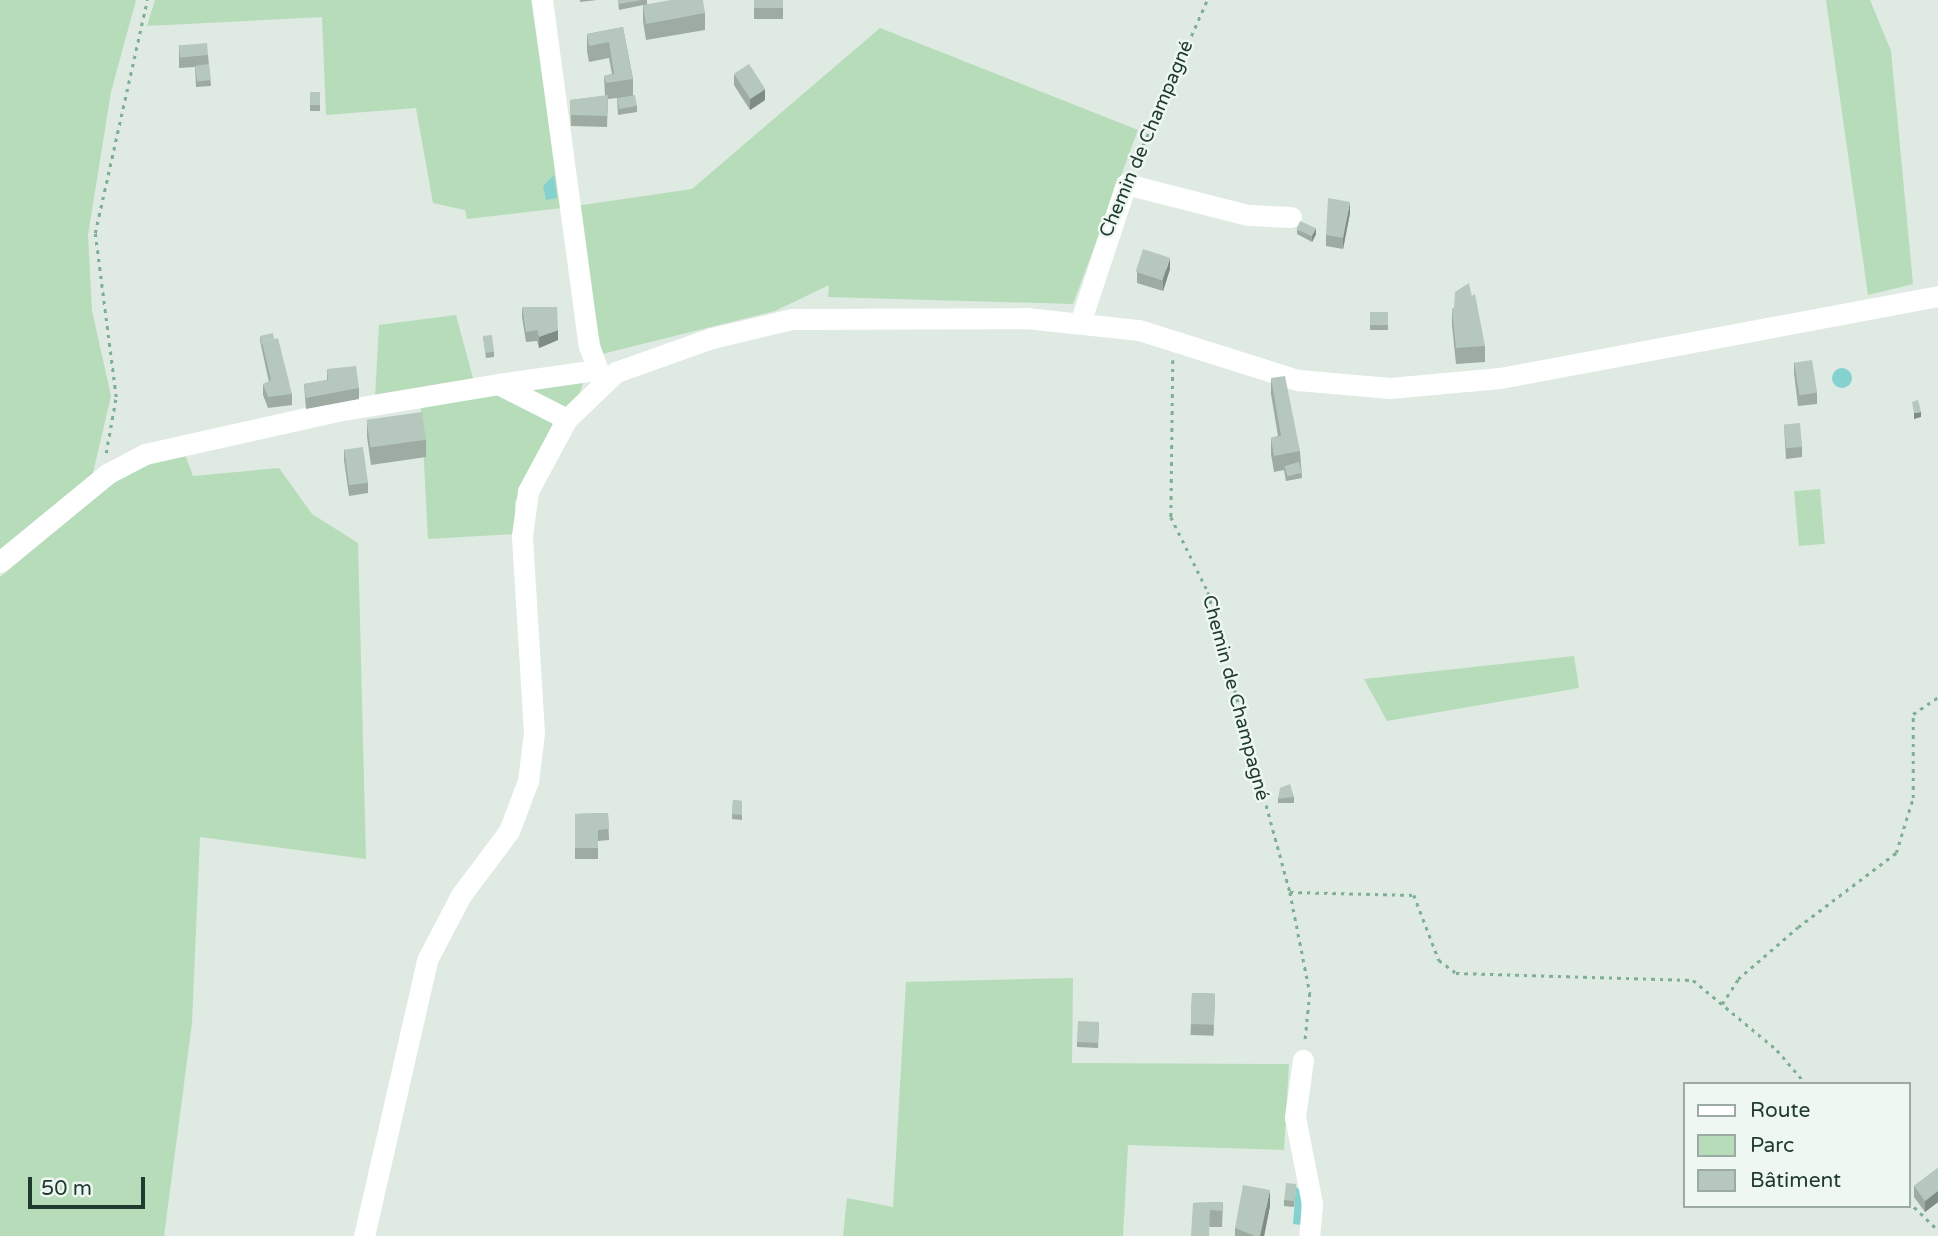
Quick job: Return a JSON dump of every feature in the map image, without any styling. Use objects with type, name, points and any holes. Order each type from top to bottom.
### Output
[{"type":"street","points":[[364,1236],[427,960],[461,895],[509,831],[528,781],[534,733],[523,516],[537,468],[567,419],[599,376],[542,0]]},
{"type":"street","points":[[1126,184],[1248,215],[1291,217]]},
{"type":"street","name":"Chemin de Champagné","points":[[1081,320],[1126,184]]},
{"type":"street","points":[[0,562],[107,474],[145,454],[190,442],[498,384],[599,376],[676,348],[792,318],[1081,320],[1171,340],[1298,380],[1390,388],[1500,378],[1938,296]]},
{"type":"street","points":[[498,384],[567,419]]},
{"type":"street","points":[[1303,1060],[1295,1117],[1312,1204],[1309,1236]]},
{"type":"path","points":[[107,474],[116,397],[95,233],[147,0]]},
{"type":"path","name":"Chemin de Champagné","points":[[1126,184],[1207,0]]},
{"type":"path","name":"Chemin de Champagné","points":[[1171,340],[1171,517],[1208,592],[1290,892],[1310,993],[1303,1060]]},
{"type":"path","points":[[1722,1004],[1738,979],[1798,927],[1896,853],[1913,798],[1913,714],[1938,698]]},
{"type":"path","points":[[1290,892],[1413,895],[1438,960],[1456,973],[1693,980],[1804,1082]]},
{"type":"path","points":[[1910,1203],[1938,1230]]},
{"type":"green space","points":[[0,0],[136,0],[111,92],[88,235],[92,311],[111,396],[91,481],[0,555]]},
{"type":"green space","points":[[155,0],[531,0],[562,208],[467,219],[465,210],[433,203],[416,108],[326,115],[322,17],[147,26]]},
{"type":"green space","points":[[1826,0],[1870,0],[1891,51],[1913,284],[1868,295]]},
{"type":"green space","points":[[880,28],[1138,130],[1073,304],[828,297],[829,285],[775,311],[602,354],[576,206],[692,189]]},
{"type":"green space","points":[[456,315],[474,382],[375,397],[379,325]]},
{"type":"green space","points":[[585,376],[579,396],[564,411],[513,385]]},
{"type":"green space","points":[[494,392],[553,423],[515,502],[515,534],[428,539],[421,405]]},
{"type":"green space","points":[[183,449],[193,476],[279,468],[312,514],[358,543],[366,859],[200,837],[192,1023],[164,1236],[0,1236],[0,577],[132,468]]},
{"type":"green space","points":[[1820,489],[1825,544],[1799,546],[1794,491]]},
{"type":"green space","points":[[1574,656],[1579,688],[1387,721],[1364,679]]},
{"type":"green space","points":[[1073,978],[1072,1063],[1289,1064],[1284,1150],[1128,1145],[1123,1236],[843,1236],[847,1198],[893,1207],[906,982]]},
{"type":"water","points":[[554,175],[557,198],[546,200],[543,186]]},
{"type":"water","points":[[1842,368],[1849,371],[1852,378],[1849,385],[1842,388],[1835,385],[1832,378],[1835,371]]},
{"type":"water","points":[[1296,1187],[1301,1191],[1302,1225],[1293,1224]]},
{"type":"building","points":[[618,0],[642,0],[619,4]]},
{"type":"building","points":[[671,0],[703,0],[705,13],[646,24],[643,5]]},
{"type":"building","points":[[754,0],[783,0],[783,8],[754,8]]},
{"type":"building","points":[[623,27],[633,79],[606,83],[604,76],[614,74],[609,42],[589,46],[587,34]]},
{"type":"building","points":[[207,43],[208,55],[180,57],[179,45]]},
{"type":"building","points":[[209,64],[211,80],[197,82],[195,66]]},
{"type":"building","points":[[749,64],[765,89],[750,99],[734,74]]},
{"type":"building","points":[[310,92],[320,92],[320,105],[310,105]]},
{"type":"building","points":[[608,95],[607,116],[571,115],[570,100]]},
{"type":"building","points":[[635,95],[637,106],[619,109],[617,98]]},
{"type":"building","points":[[1328,198],[1350,202],[1343,238],[1326,235]]},
{"type":"building","points":[[1300,221],[1316,228],[1312,236],[1296,229]]},
{"type":"building","points":[[1143,249],[1170,258],[1162,280],[1136,272]]},
{"type":"building","points":[[1469,283],[1472,297],[1454,308],[1455,292]]},
{"type":"building","points":[[1475,294],[1485,346],[1456,348],[1452,309]]},
{"type":"building","points":[[522,307],[557,307],[558,330],[539,337],[537,330],[526,332]]},
{"type":"building","points":[[1370,312],[1388,312],[1388,325],[1370,325]]},
{"type":"building","points":[[273,333],[274,339],[262,342],[262,348],[260,336]]},
{"type":"building","points":[[492,335],[494,352],[485,353],[483,336]]},
{"type":"building","points":[[278,338],[292,394],[268,397],[263,384],[271,380],[262,342]]},
{"type":"building","points":[[1812,360],[1817,393],[1799,395],[1794,363]]},
{"type":"building","points":[[356,366],[359,388],[306,398],[304,384],[328,380],[327,369]]},
{"type":"building","points":[[1285,376],[1300,451],[1274,456],[1271,438],[1281,436],[1271,378]]},
{"type":"building","points":[[1918,400],[1921,412],[1914,413],[1912,402]]},
{"type":"building","points":[[422,412],[426,440],[370,448],[367,420]]},
{"type":"building","points":[[1800,423],[1802,447],[1786,448],[1784,424]]},
{"type":"building","points":[[363,447],[368,483],[349,485],[344,450]]},
{"type":"building","points":[[1299,462],[1302,473],[1287,477],[1285,466]]},
{"type":"building","points":[[1290,784],[1294,797],[1278,799],[1280,788]]},
{"type":"building","points":[[733,800],[742,801],[742,815],[732,814]]},
{"type":"building","points":[[608,813],[609,829],[598,830],[598,848],[575,848],[575,814]]},
{"type":"building","points":[[1192,993],[1215,994],[1214,1025],[1191,1024]]},
{"type":"building","points":[[1078,1021],[1099,1022],[1098,1043],[1077,1042]]},
{"type":"building","points":[[1938,1168],[1938,1191],[1925,1201],[1914,1186]]},
{"type":"building","points":[[1286,1183],[1296,1184],[1294,1201],[1284,1200]]},
{"type":"building","points":[[1243,1185],[1270,1190],[1260,1236],[1235,1228]]},
{"type":"building","points":[[1223,1202],[1222,1211],[1210,1210],[1209,1236],[1191,1236],[1193,1203]]}]
